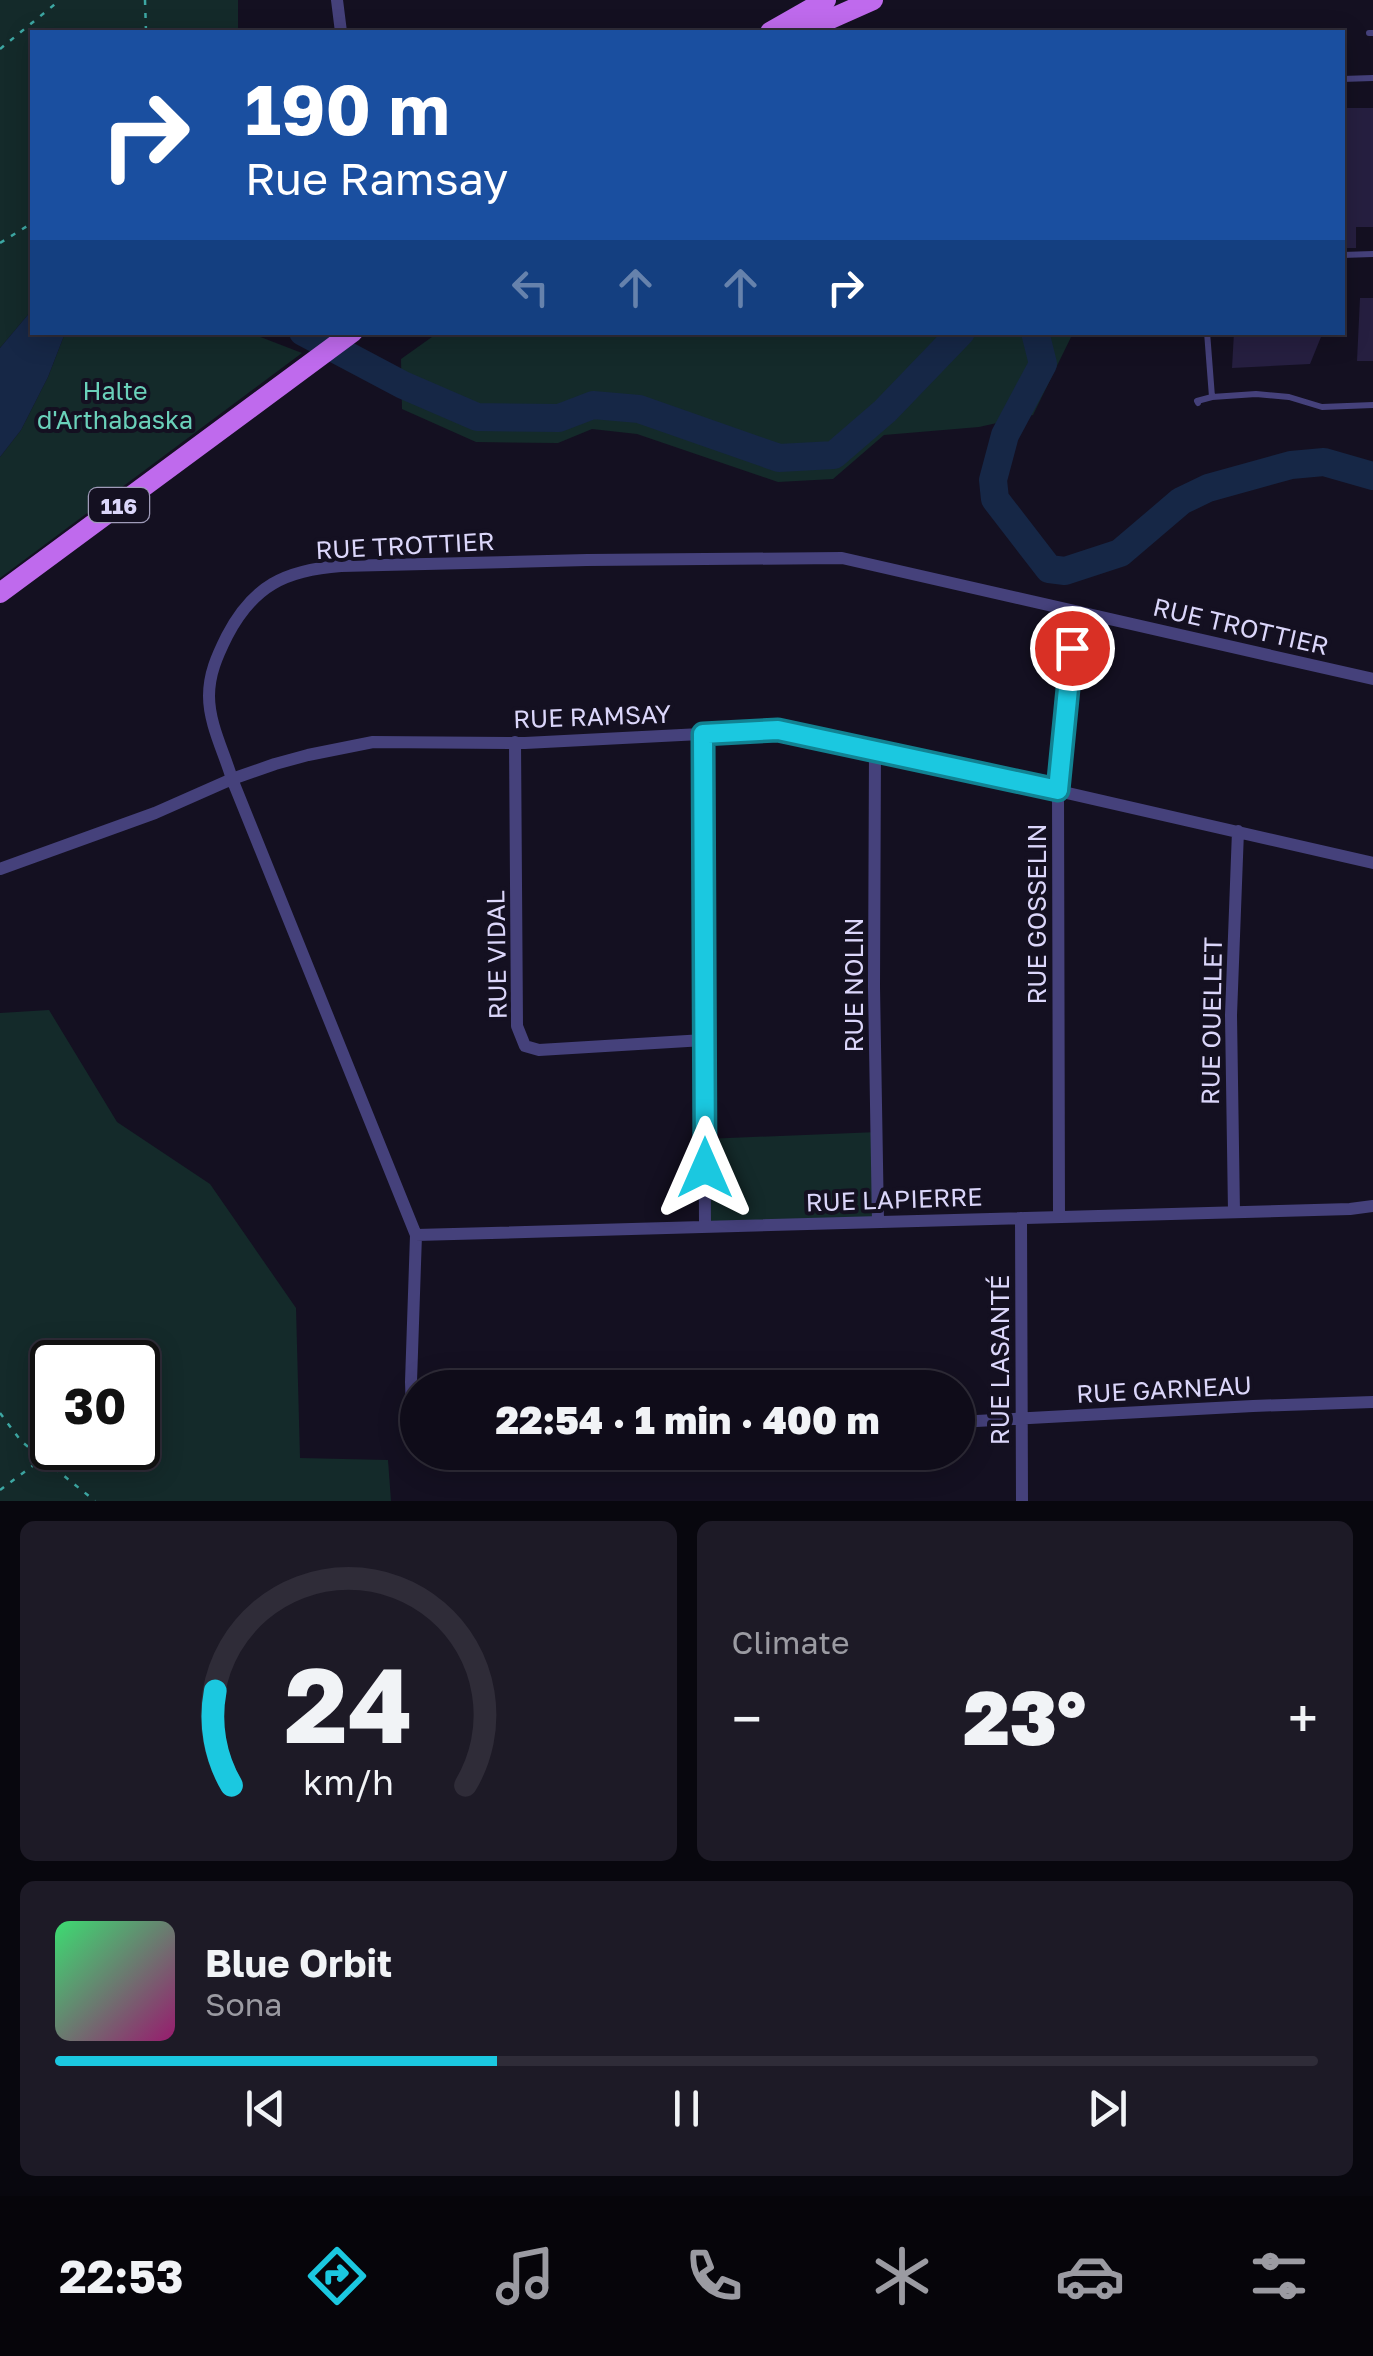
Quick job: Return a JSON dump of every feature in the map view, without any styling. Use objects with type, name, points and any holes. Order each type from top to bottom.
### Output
[{"type":"main road","points":[[774,30],[826,0]]},
{"type":"main road","points":[[805,30],[872,0]]},
{"type":"main road","name":"116","points":[[0,592],[349,335]]},
{"type":"street","points":[[336,0],[341,30]]},
{"type":"street","name":"RUE TROTTIER","points":[[411,1370],[416,1234],[212,722],[211,674],[217,656],[246,604],[264,589],[278,580],[329,567],[842,558],[1373,679]]},
{"type":"street","name":"RUE GOSSELIN","points":[[1059,1217],[1058,790],[1076,612]]},
{"type":"street","name":"RUE RAMSAY","points":[[0,869],[137,820],[232,779],[308,755],[374,742],[515,742],[778,730],[1373,863]]},
{"type":"street","points":[[703,734],[705,1226]]},
{"type":"street","name":"RUE VIDAL","points":[[515,742],[517,1026],[525,1046],[539,1050],[704,1040]]},
{"type":"street","name":"RUE NOLIN","points":[[875,749],[878,1222]]},
{"type":"street","name":"RUE OUELLET","points":[[1234,1212],[1231,1015],[1238,831]]},
{"type":"street","name":"RUE LAPIERRE","points":[[416,1234],[1373,1206]]},
{"type":"street","name":"RUE LASANTÉ","points":[[1021,1218],[1022,1501]]},
{"type":"street","name":"RUE GARNEAU","points":[[975,1421],[1373,1402]]},
{"type":"lane","points":[[1345,79],[1373,78]]},
{"type":"lane","points":[[1345,255],[1373,254]]},
{"type":"lane","points":[[1207,335],[1212,397]]},
{"type":"lane","points":[[1198,402],[1212,397],[1256,394],[1322,407],[1373,404]]},
{"type":"path","points":[[0,48],[60,0]]},
{"type":"path","points":[[145,0],[146,30]]},
{"type":"path","points":[[0,243],[30,224]]},
{"type":"path","points":[[0,1413],[30,1449]]},
{"type":"path","points":[[0,1490],[30,1469]]},
{"type":"path","points":[[55,1470],[95,1501]]},
{"type":"green space","points":[[0,0],[238,0],[238,30],[30,30],[30,312],[0,348]]},
{"type":"green space","name":"Halte d'Arthabaska","points":[[64,335],[255,335],[302,353],[0,578],[0,457],[21,430]]},
{"type":"green space","points":[[435,335],[1072,335],[1033,415],[979,427],[884,435],[833,479],[778,482],[637,434],[592,429],[558,443],[476,442],[402,409],[401,359]]},
{"type":"green space","points":[[49,1010],[117,1122],[210,1184],[296,1308],[300,1458],[388,1460],[391,1501],[0,1501],[0,1013]]},
{"type":"green space","points":[[878,1132],[878,1222],[705,1227],[705,1139]]},
{"type":"water","points":[[30,312],[30,335],[64,335],[21,430],[0,457],[0,348]]},
{"type":"building","points":[[1345,108],[1373,108],[1373,227],[1356,227],[1356,248],[1345,248]]},
{"type":"building","points":[[1360,298],[1373,298],[1373,361],[1357,361]]},
{"type":"building","points":[[1234,335],[1322,335],[1310,364],[1232,368]]},
{"type":"waterway","points":[[309,335],[403,385],[477,417],[559,418],[593,405],[639,409],[779,458],[834,455],[885,411],[958,335]]},
{"type":"waterway","points":[[1036,335],[1043,364],[1005,435],[993,480],[995,499],[1049,569],[1065,571],[1120,553],[1181,501],[1208,488],[1291,465],[1324,462],[1373,476]]},
{"type":"route","points":[[705,1168],[703,734],[778,730],[1058,790],[1072,648]]}]
